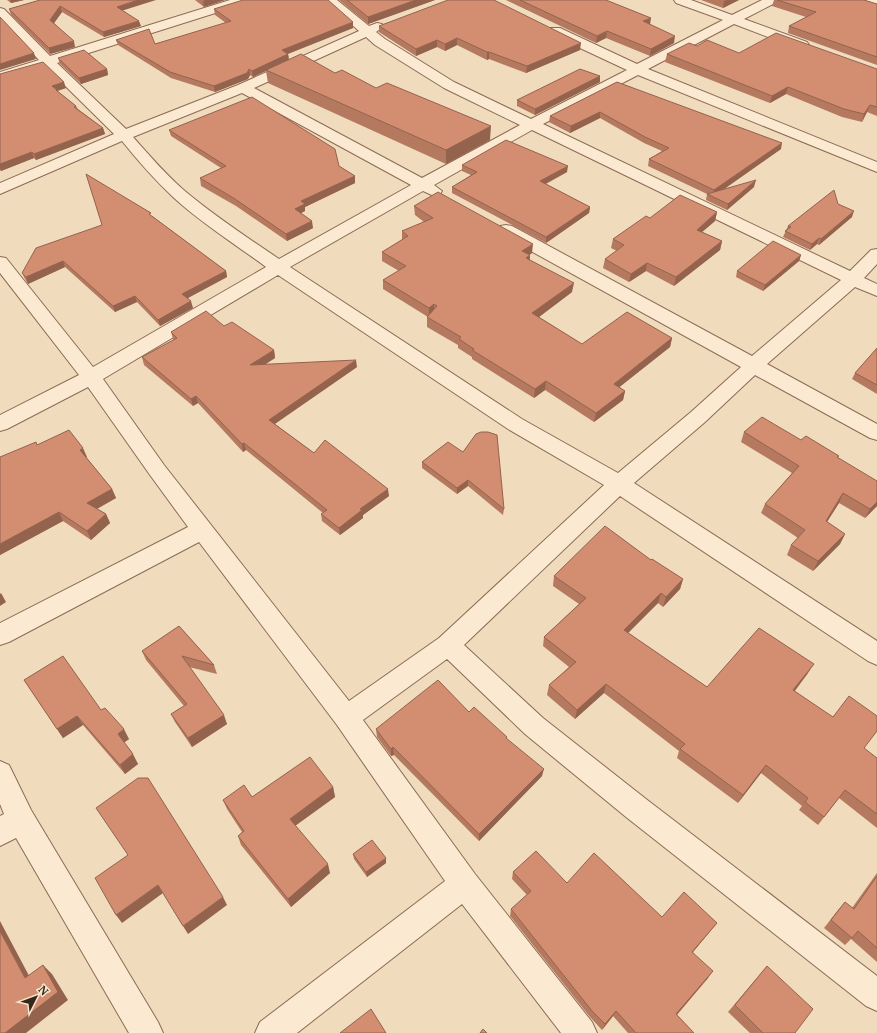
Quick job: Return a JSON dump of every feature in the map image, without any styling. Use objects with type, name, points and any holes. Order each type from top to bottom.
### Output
[{"type":"street","points":[[0,76],[243,0]]},
{"type":"street","points":[[330,0],[346,12],[366,31],[394,52],[449,85],[877,291]]},
{"type":"street","points":[[680,0],[813,49]]},
{"type":"street","points":[[0,424],[92,377],[278,267],[531,125],[771,0]]},
{"type":"street","points":[[867,0],[877,3]]},
{"type":"street","points":[[5,10],[25,39],[124,135],[152,168],[180,195],[213,221],[278,267],[515,424],[619,484],[877,654]]},
{"type":"street","points":[[0,189],[124,135],[243,88],[366,31],[387,24]]},
{"type":"street","points":[[541,25],[638,70],[877,167]]},
{"type":"street","points":[[243,88],[451,200]]},
{"type":"street","points":[[492,223],[877,433]]},
{"type":"street","points":[[346,717],[448,646],[619,484],[698,417],[852,280],[877,254]]},
{"type":"street","points":[[0,262],[92,377],[157,470],[346,717],[464,884],[581,1033]]},
{"type":"street","points":[[0,635],[203,530]]},
{"type":"street","points":[[448,646],[534,726],[877,996]]},
{"type":"street","points":[[0,774],[11,826],[147,1033]]},
{"type":"street","points":[[271,1033],[464,884]]},
{"type":"building","points":[[40,0],[138,0],[117,7],[139,21],[103,32],[60,6],[50,20],[74,41],[49,48],[9,9]]},
{"type":"building","points":[[243,0],[328,0],[353,22],[282,50],[288,54],[252,71],[249,69],[247,73],[214,86],[170,72],[116,40],[149,29],[155,44],[231,21],[214,9]]},
{"type":"building","points":[[347,0],[416,0],[368,17]]},
{"type":"building","points":[[448,0],[494,0],[581,43],[527,66],[487,52],[457,38],[445,44],[437,40],[416,49],[379,26]]},
{"type":"building","points":[[520,0],[606,0],[651,18],[643,21],[675,36],[651,49],[607,31],[597,36]]},
{"type":"building","points":[[777,0],[864,0],[877,4],[877,57],[789,26],[816,12]]},
{"type":"building","points":[[0,17],[34,53],[0,64]]},
{"type":"building","points":[[776,33],[877,69],[877,107],[870,105],[864,114],[844,109],[788,87],[772,96],[667,54],[689,43],[697,46],[707,40],[739,53]]},
{"type":"building","points":[[84,50],[107,69],[79,78],[58,58]]},
{"type":"building","points":[[301,54],[335,73],[342,70],[376,88],[387,83],[491,126],[446,150],[266,70]]},
{"type":"building","points":[[43,62],[64,82],[52,86],[76,106],[74,107],[103,128],[34,154],[32,152],[0,164],[0,74]]},
{"type":"building","points":[[580,69],[600,76],[535,109],[517,100]]},
{"type":"building","points":[[617,82],[782,143],[714,190],[649,159],[669,148],[645,137],[600,112],[571,126],[550,116]]},
{"type":"building","points":[[252,97],[335,149],[339,166],[355,176],[301,201],[305,204],[295,209],[312,221],[286,234],[235,199],[200,178],[226,166],[169,130]]},
{"type":"building","points":[[506,140],[568,166],[540,181],[590,207],[546,237],[452,187],[477,172],[462,165]]},
{"type":"building","points":[[86,174],[151,213],[149,214],[226,271],[182,294],[191,301],[158,320],[135,296],[113,306],[63,261],[26,277],[22,273],[36,248],[102,225]]},
{"type":"building","points":[[756,180],[728,204],[707,194]]},
{"type":"building","points":[[834,190],[838,204],[854,211],[821,239],[819,238],[812,244],[785,231],[791,227],[788,226]]},
{"type":"building","points":[[438,192],[533,244],[522,251],[530,255],[526,258],[574,283],[532,313],[582,344],[627,312],[672,338],[614,384],[625,391],[596,413],[546,381],[535,389],[472,350],[474,349],[459,339],[461,337],[427,317],[437,306],[434,304],[429,308],[383,280],[406,266],[382,252],[408,236],[402,231],[433,218],[414,206]]},
{"type":"building","points":[[680,195],[717,212],[697,230],[722,241],[676,277],[647,263],[631,274],[605,259],[624,245],[613,239],[646,216],[650,218]]},
{"type":"building","points":[[773,241],[801,255],[765,285],[737,271]]},
{"type":"building","points":[[206,311],[224,326],[232,322],[274,350],[250,365],[356,360],[269,420],[314,453],[325,440],[388,489],[360,509],[362,510],[339,528],[321,514],[327,510],[244,443],[242,444],[196,396],[191,399],[142,357],[177,338],[171,332]]},
{"type":"building","points":[[877,348],[877,385],[855,373]]},
{"type":"building","points":[[762,417],[801,440],[806,436],[877,481],[877,502],[870,509],[843,493],[826,521],[845,534],[818,561],[791,545],[805,530],[765,504],[799,466],[744,432]]},
{"type":"building","points":[[69,430],[83,448],[80,450],[112,489],[87,503],[106,514],[87,531],[59,512],[0,544],[0,457],[36,442],[37,445]]},
{"type":"building","points":[[488,432],[497,435],[504,509],[468,480],[457,488],[422,462],[448,442],[463,452],[476,434]]},
{"type":"building","points":[[605,526],[651,560],[652,559],[683,579],[666,597],[661,593],[624,630],[707,687],[759,628],[814,664],[793,690],[833,717],[849,696],[877,716],[877,731],[864,748],[877,758],[877,814],[845,790],[824,817],[805,802],[808,798],[766,765],[743,795],[680,749],[685,744],[606,684],[577,710],[549,685],[576,662],[544,637],[586,598],[554,576]]},
{"type":"building","points":[[179,626],[214,665],[182,656],[224,715],[188,738],[171,714],[187,704],[142,651]]},
{"type":"building","points":[[63,656],[101,710],[105,708],[124,729],[118,734],[133,754],[120,765],[77,716],[57,729],[24,680]]},
{"type":"building","points":[[438,680],[469,712],[474,707],[507,737],[506,738],[544,769],[479,834],[393,747],[391,749],[376,729]]},
{"type":"building","points":[[310,757],[333,787],[290,819],[328,864],[288,899],[238,836],[244,831],[223,800],[244,785],[252,797]]},
{"type":"building","points":[[138,778],[148,778],[223,897],[183,926],[158,885],[116,915],[95,878],[128,855],[96,808]]},
{"type":"building","points":[[372,840],[386,858],[366,872],[353,854]]},
{"type":"building","points":[[536,851],[567,883],[594,853],[662,917],[684,892],[717,923],[692,952],[713,971],[676,1014],[694,1033],[636,1033],[616,1011],[605,1024],[592,1011],[511,909],[531,891],[513,872]]},
{"type":"building","points":[[877,876],[877,948],[858,931],[852,938],[831,920],[845,902],[854,909]]},
{"type":"building","points":[[0,931],[25,978],[43,965],[58,992],[5,1033],[0,1033]]},
{"type":"building","points":[[767,966],[813,1009],[795,1033],[763,1033],[735,1005]]},
{"type":"building","points":[[371,1009],[386,1033],[340,1033]]},
{"type":"building","points":[[483,1029],[487,1033],[480,1033]]}]
